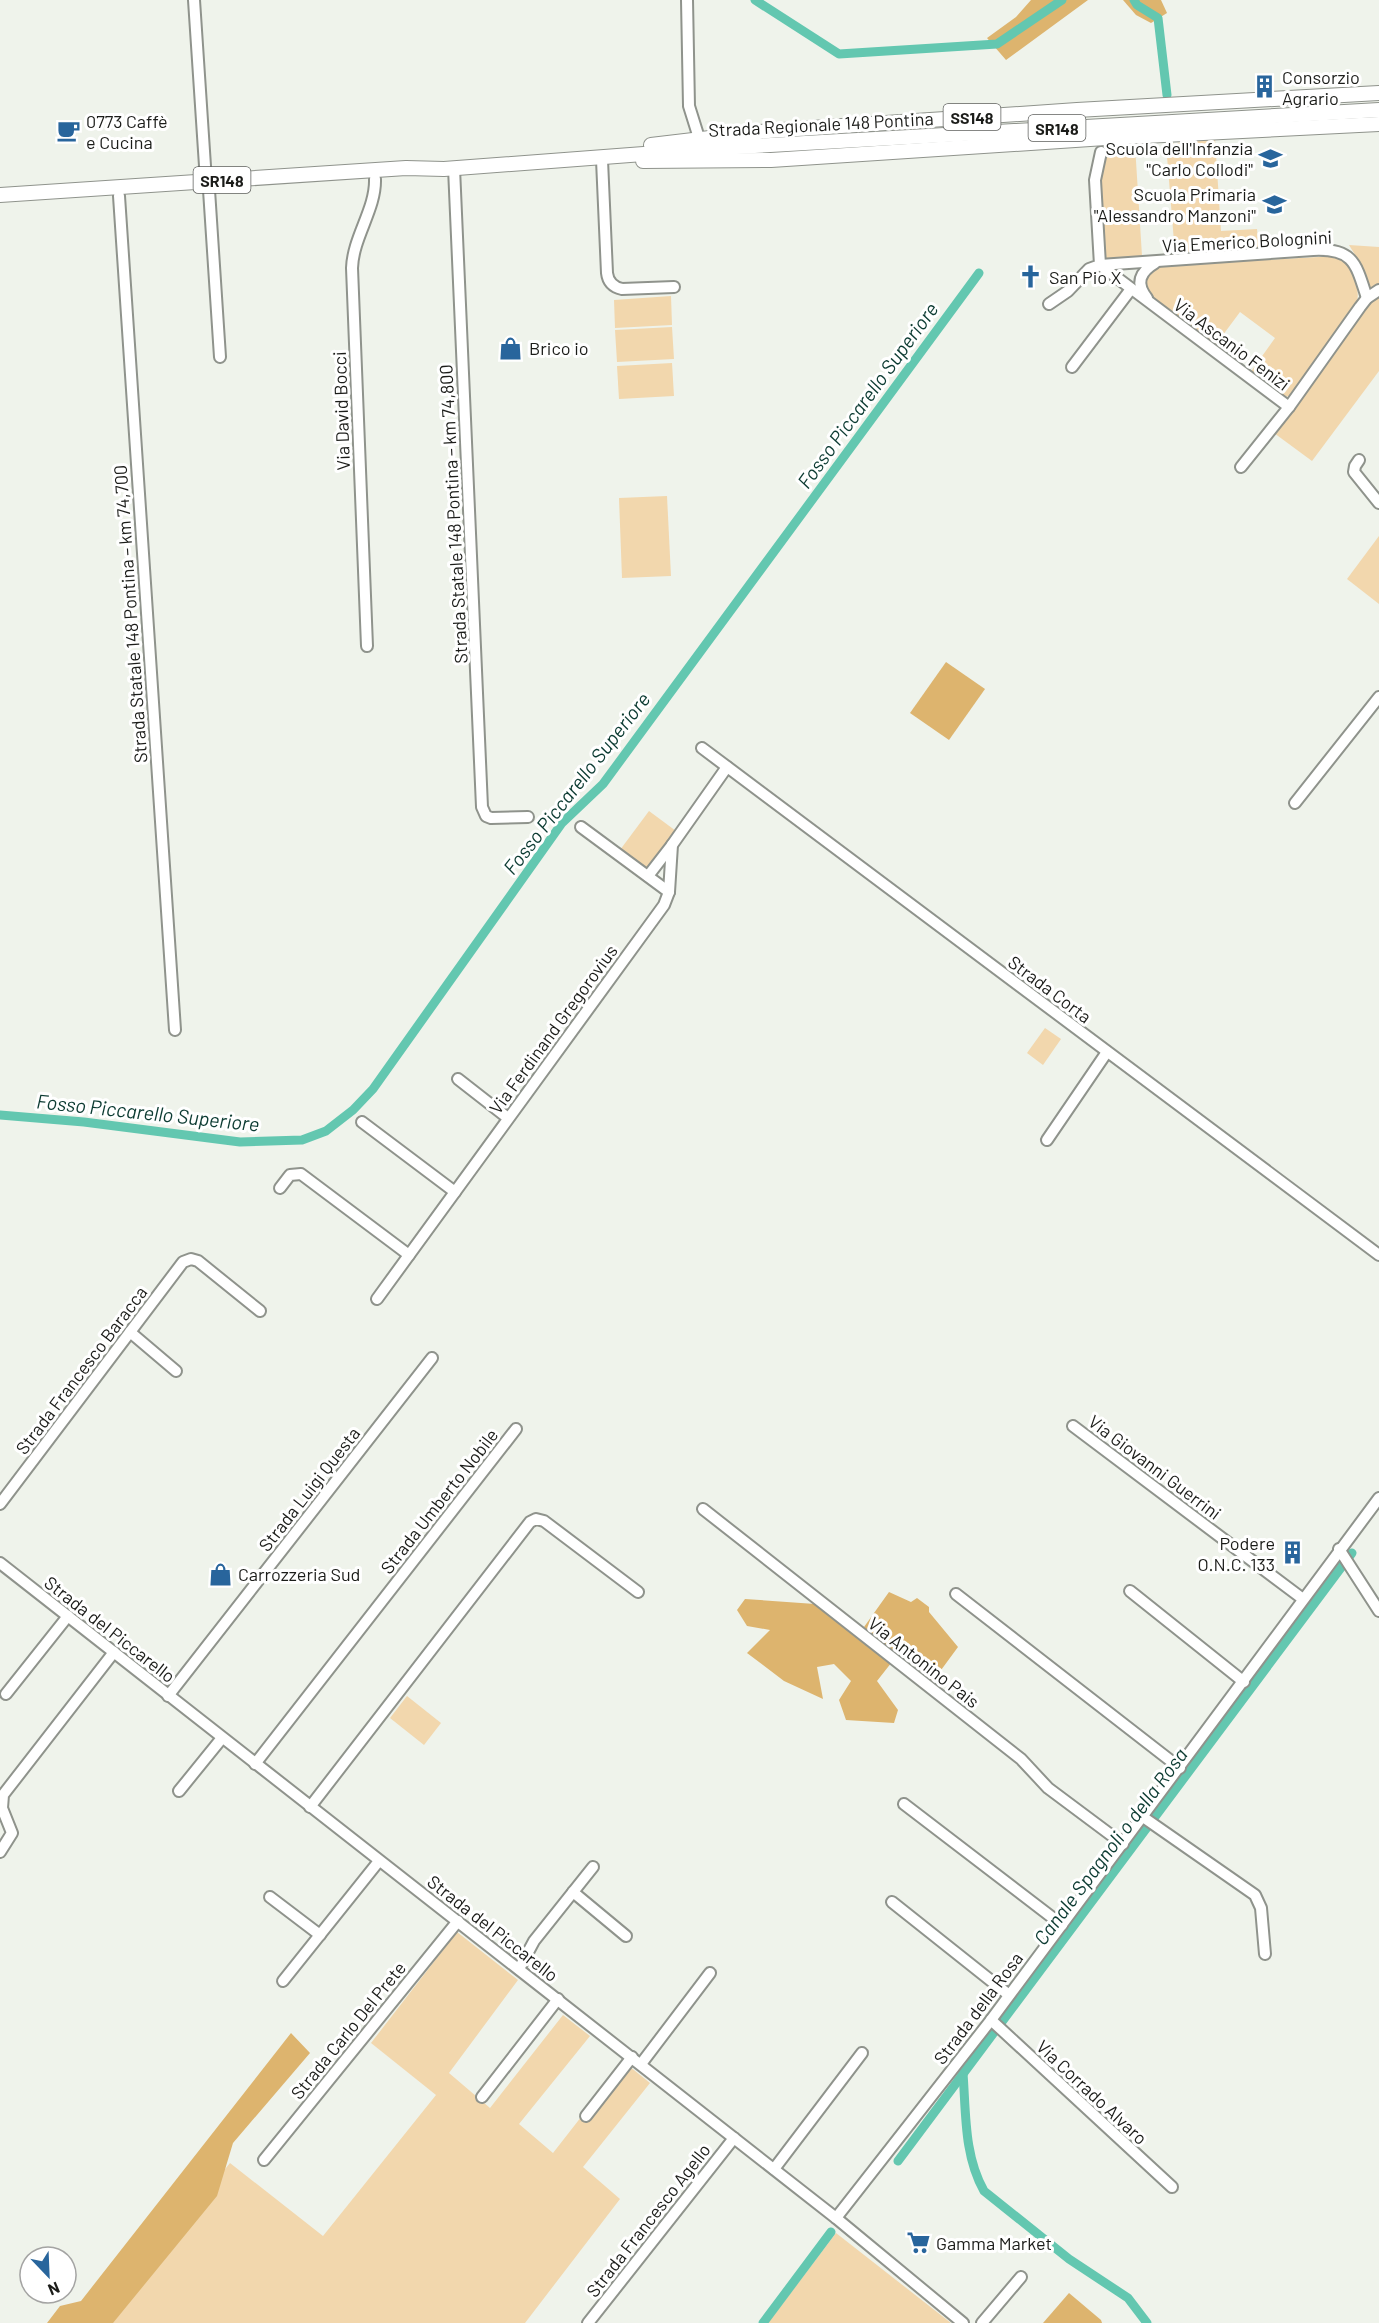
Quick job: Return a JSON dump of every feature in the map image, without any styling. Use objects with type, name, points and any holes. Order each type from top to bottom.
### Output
[{"type":"main road","name":"SS148","points":[[566,159],[699,138],[777,130],[1065,110],[1379,93]]},
{"type":"main road","name":"Strada Regionale 148 Pontina","points":[[0,204],[119,196],[406,168],[449,168],[759,145],[1379,110]]},
{"type":"main road","points":[[566,159],[680,162],[760,160],[1105,138],[1379,124]]},
{"type":"main road","points":[[1101,152],[1105,138]]},
{"type":"main road","name":"Strada Regionale 148 Pontina","points":[[0,195],[375,179],[416,176],[449,168]]},
{"type":"street","points":[[194,0],[220,357]]},
{"type":"street","points":[[687,0],[689,106],[699,138]]},
{"type":"street","points":[[1049,304],[1064,295],[1089,269],[1100,265],[1095,180],[1101,152]]},
{"type":"street","points":[[602,160],[607,273],[610,283],[622,289],[674,286]]},
{"type":"street","name":"Strada Statale 148 Pontina – km 74,800","points":[[449,168],[482,807],[484,813],[491,818],[528,817]]},
{"type":"street","name":"Via David Bocci","points":[[367,646],[352,263],[357,240],[374,193],[375,179]]},
{"type":"street","name":"Strada Statale 148 Pontina – km 74,700","points":[[119,196],[175,1030]]},
{"type":"street","name":"Via Emerico Bolognini","points":[[1100,265],[1334,250],[1346,254],[1352,260],[1367,298]]},
{"type":"street","name":"Via Ascanio Fenizi","points":[[1155,262],[1144,270],[1139,282],[1142,292],[1156,308]]},
{"type":"street","name":"Via Ascanio Fenizi","points":[[1100,265],[1289,407]]},
{"type":"street","points":[[1072,367],[1131,289]]},
{"type":"street","points":[[1241,467],[1289,407],[1367,298],[1379,291]]},
{"type":"street","points":[[1359,460],[1354,472],[1379,503]]},
{"type":"street","points":[[1294,803],[1379,697]]},
{"type":"street","name":"Strada Corta","points":[[702,748],[1379,1255]]},
{"type":"street","points":[[648,876],[728,767]]},
{"type":"street","points":[[581,827],[669,892]]},
{"type":"street","name":"Via Ferdinand Gregorovius","points":[[377,1299],[664,905],[669,892],[672,845]]},
{"type":"street","points":[[1047,1140],[1107,1052]]},
{"type":"street","points":[[458,1079],[508,1118]]},
{"type":"street","points":[[362,1122],[455,1192]]},
{"type":"street","points":[[280,1188],[290,1175],[301,1174],[409,1255]]},
{"type":"street","name":"Strada Francesco Baracca","points":[[0,1504],[181,1265],[191,1259],[199,1262],[260,1311]]},
{"type":"street","points":[[130,1332],[176,1371]]},
{"type":"street","name":"Strada Luigi Questa","points":[[168,1696],[432,1358]]},
{"type":"street","name":"Via Giovanni Guerrini","points":[[1073,1426],[1303,1599]]},
{"type":"street","name":"Strada Umberto Nobile","points":[[255,1764],[516,1429]]},
{"type":"street","name":"Strada della Rosa","points":[[836,2218],[991,2020],[1379,1498]]},
{"type":"street","name":"Via Antonino Pais","points":[[703,1509],[1022,1759],[1054,1794],[1123,1844]]},
{"type":"street","points":[[310,1807],[530,1522],[536,1519],[544,1521],[638,1592]]},
{"type":"street","points":[[1339,1549],[1379,1611]]},
{"type":"street","name":"Strada del Piccarello","points":[[0,1563],[774,2169],[963,2323]]},
{"type":"street","points":[[1130,1591],[1244,1682]]},
{"type":"street","points":[[956,1594],[1180,1768]]},
{"type":"street","points":[[6,1694],[68,1616]]},
{"type":"street","points":[[0,1852],[12,1833],[1,1804],[3,1795],[114,1652]]},
{"type":"street","points":[[178,1791],[222,1737]]},
{"type":"street","points":[[904,1804],[1062,1925]]},
{"type":"street","points":[[1143,1817],[1255,1895],[1261,1908],[1265,1954]]},
{"type":"street","points":[[283,1981],[379,1862]]},
{"type":"street","points":[[519,1969],[534,1941],[593,1868]]},
{"type":"street","points":[[573,1892],[627,1936]]},
{"type":"street","points":[[270,1896],[320,1935]]},
{"type":"street","points":[[892,1902],[1009,1995]]},
{"type":"street","name":"Strada Carlo Del Prete","points":[[264,2160],[458,1921]]},
{"type":"street","points":[[586,2116],[710,1973]]},
{"type":"street","points":[[482,2097],[558,1999]]},
{"type":"street","name":"Via Corrado Alvaro","points":[[991,2020],[1172,2187]]},
{"type":"street","points":[[774,2169],[861,2053]]},
{"type":"street","name":"Strada Francesco Agello","points":[[588,2323],[734,2138]]},
{"type":"street","points":[[982,2323],[1021,2277]]},
{"type":"shaded area","points":[[1031,0],[1088,0],[1006,60],[987,38],[1016,17]]},
{"type":"shaded area","points":[[1123,0],[1161,0],[1167,13],[1151,23],[1136,15]]},
{"type":"shaded area","points":[[1215,139],[1221,231],[1257,229],[1259,249],[1175,254],[1166,144]]},
{"type":"shaded area","points":[[1135,145],[1142,256],[1102,259],[1099,183],[1108,147]]},
{"type":"shaded area","points":[[1349,245],[1379,247],[1379,285],[1371,288],[1367,285],[1359,261]]},
{"type":"shaded area","points":[[1336,256],[1351,269],[1358,290],[1357,304],[1292,395],[1282,398],[1250,373],[1275,338],[1240,312],[1214,347],[1149,297],[1145,289],[1145,276],[1158,266]]},
{"type":"shaded area","points":[[671,296],[672,325],[615,328],[614,300]]},
{"type":"shaded area","points":[[1379,296],[1379,371],[1312,461],[1274,433],[1371,301]]},
{"type":"shaded area","points":[[672,327],[674,359],[617,362],[615,330]]},
{"type":"shaded area","points":[[672,363],[674,396],[619,399],[617,366]]},
{"type":"shaded area","points":[[667,496],[671,576],[622,578],[619,498]]},
{"type":"shaded area","points":[[1379,536],[1379,604],[1347,579]]},
{"type":"shaded area","points":[[946,662],[985,689],[949,740],[910,713]]},
{"type":"shaded area","points":[[649,811],[676,831],[646,870],[620,850]]},
{"type":"shaded area","points":[[1045,1028],[1061,1039],[1043,1065],[1027,1053]]},
{"type":"shaded area","points":[[889,1592],[911,1602],[917,1598],[929,1607],[929,1612],[958,1647],[933,1681],[899,1653],[877,1681],[898,1710],[894,1723],[846,1720],[839,1700],[851,1681],[834,1664],[817,1667],[823,1699],[784,1681],[747,1653],[770,1630],[747,1626],[737,1610],[745,1599],[815,1604],[866,1643],[874,1636],[864,1627]]},
{"type":"shaded area","points":[[407,1696],[441,1723],[424,1745],[390,1718]]},
{"type":"shaded area","points":[[457,1932],[518,1980],[449,2073],[490,2108],[563,2015],[590,2036],[519,2124],[553,2153],[624,2062],[650,2083],[583,2167],[620,2199],[525,2323],[101,2323],[230,2163],[323,2236],[436,2095],[371,2043]]},
{"type":"shaded area","points":[[291,2033],[310,2053],[233,2143],[217,2196],[113,2323],[47,2323],[60,2306],[78,2305],[78,2302],[81,2301]]},
{"type":"shaded area","points":[[836,2233],[951,2323],[768,2323]]},
{"type":"shaded area","points":[[1069,2293],[1101,2320],[1102,2323],[1043,2323]]},
{"type":"waterway","points":[[755,0],[839,54],[997,44],[1062,0]]},
{"type":"waterway","name":"Fosso Piccarello Superiore","points":[[1134,0],[1137,5],[1158,18],[1167,95]]},
{"type":"waterway","name":"Fosso Piccarello Superiore","points":[[0,1115],[84,1122],[240,1142],[302,1140],[326,1131],[353,1110],[373,1089],[562,823],[603,784],[979,273]]},
{"type":"waterway","name":"Canale Spagnoli o della Rosa","points":[[898,2161],[1352,1553]]},
{"type":"waterway","points":[[963,2073],[969,2149],[977,2178],[984,2191],[1069,2259],[1128,2298],[1147,2323]]},
{"type":"waterway","name":"Canale Spagnoli o della Rosa","points":[[763,2323],[831,2232]]},
{"type":"place","name":"Consorzio Agrario","points":[[1264,87]]},
{"type":"place","name":"0773 Caffè e Cucina","points":[[68,131]]},
{"type":"place","name":"Scuola dell'Infanzia \"Carlo Collodi\"","points":[[1271,158]]},
{"type":"place","name":"Scuola Primaria \"Alessandro Manzoni\"","points":[[1274,204]]},
{"type":"place","name":"San Pio X","points":[[1031,277]]},
{"type":"place","name":"Brico io","points":[[511,348]]},
{"type":"place","name":"Podere O.N.C. 133","points":[[1293,1553]]},
{"type":"place","name":"Carrozzeria Sud","points":[[220,1574]]},
{"type":"place","name":"Gamma Market","points":[[918,2243]]}]
